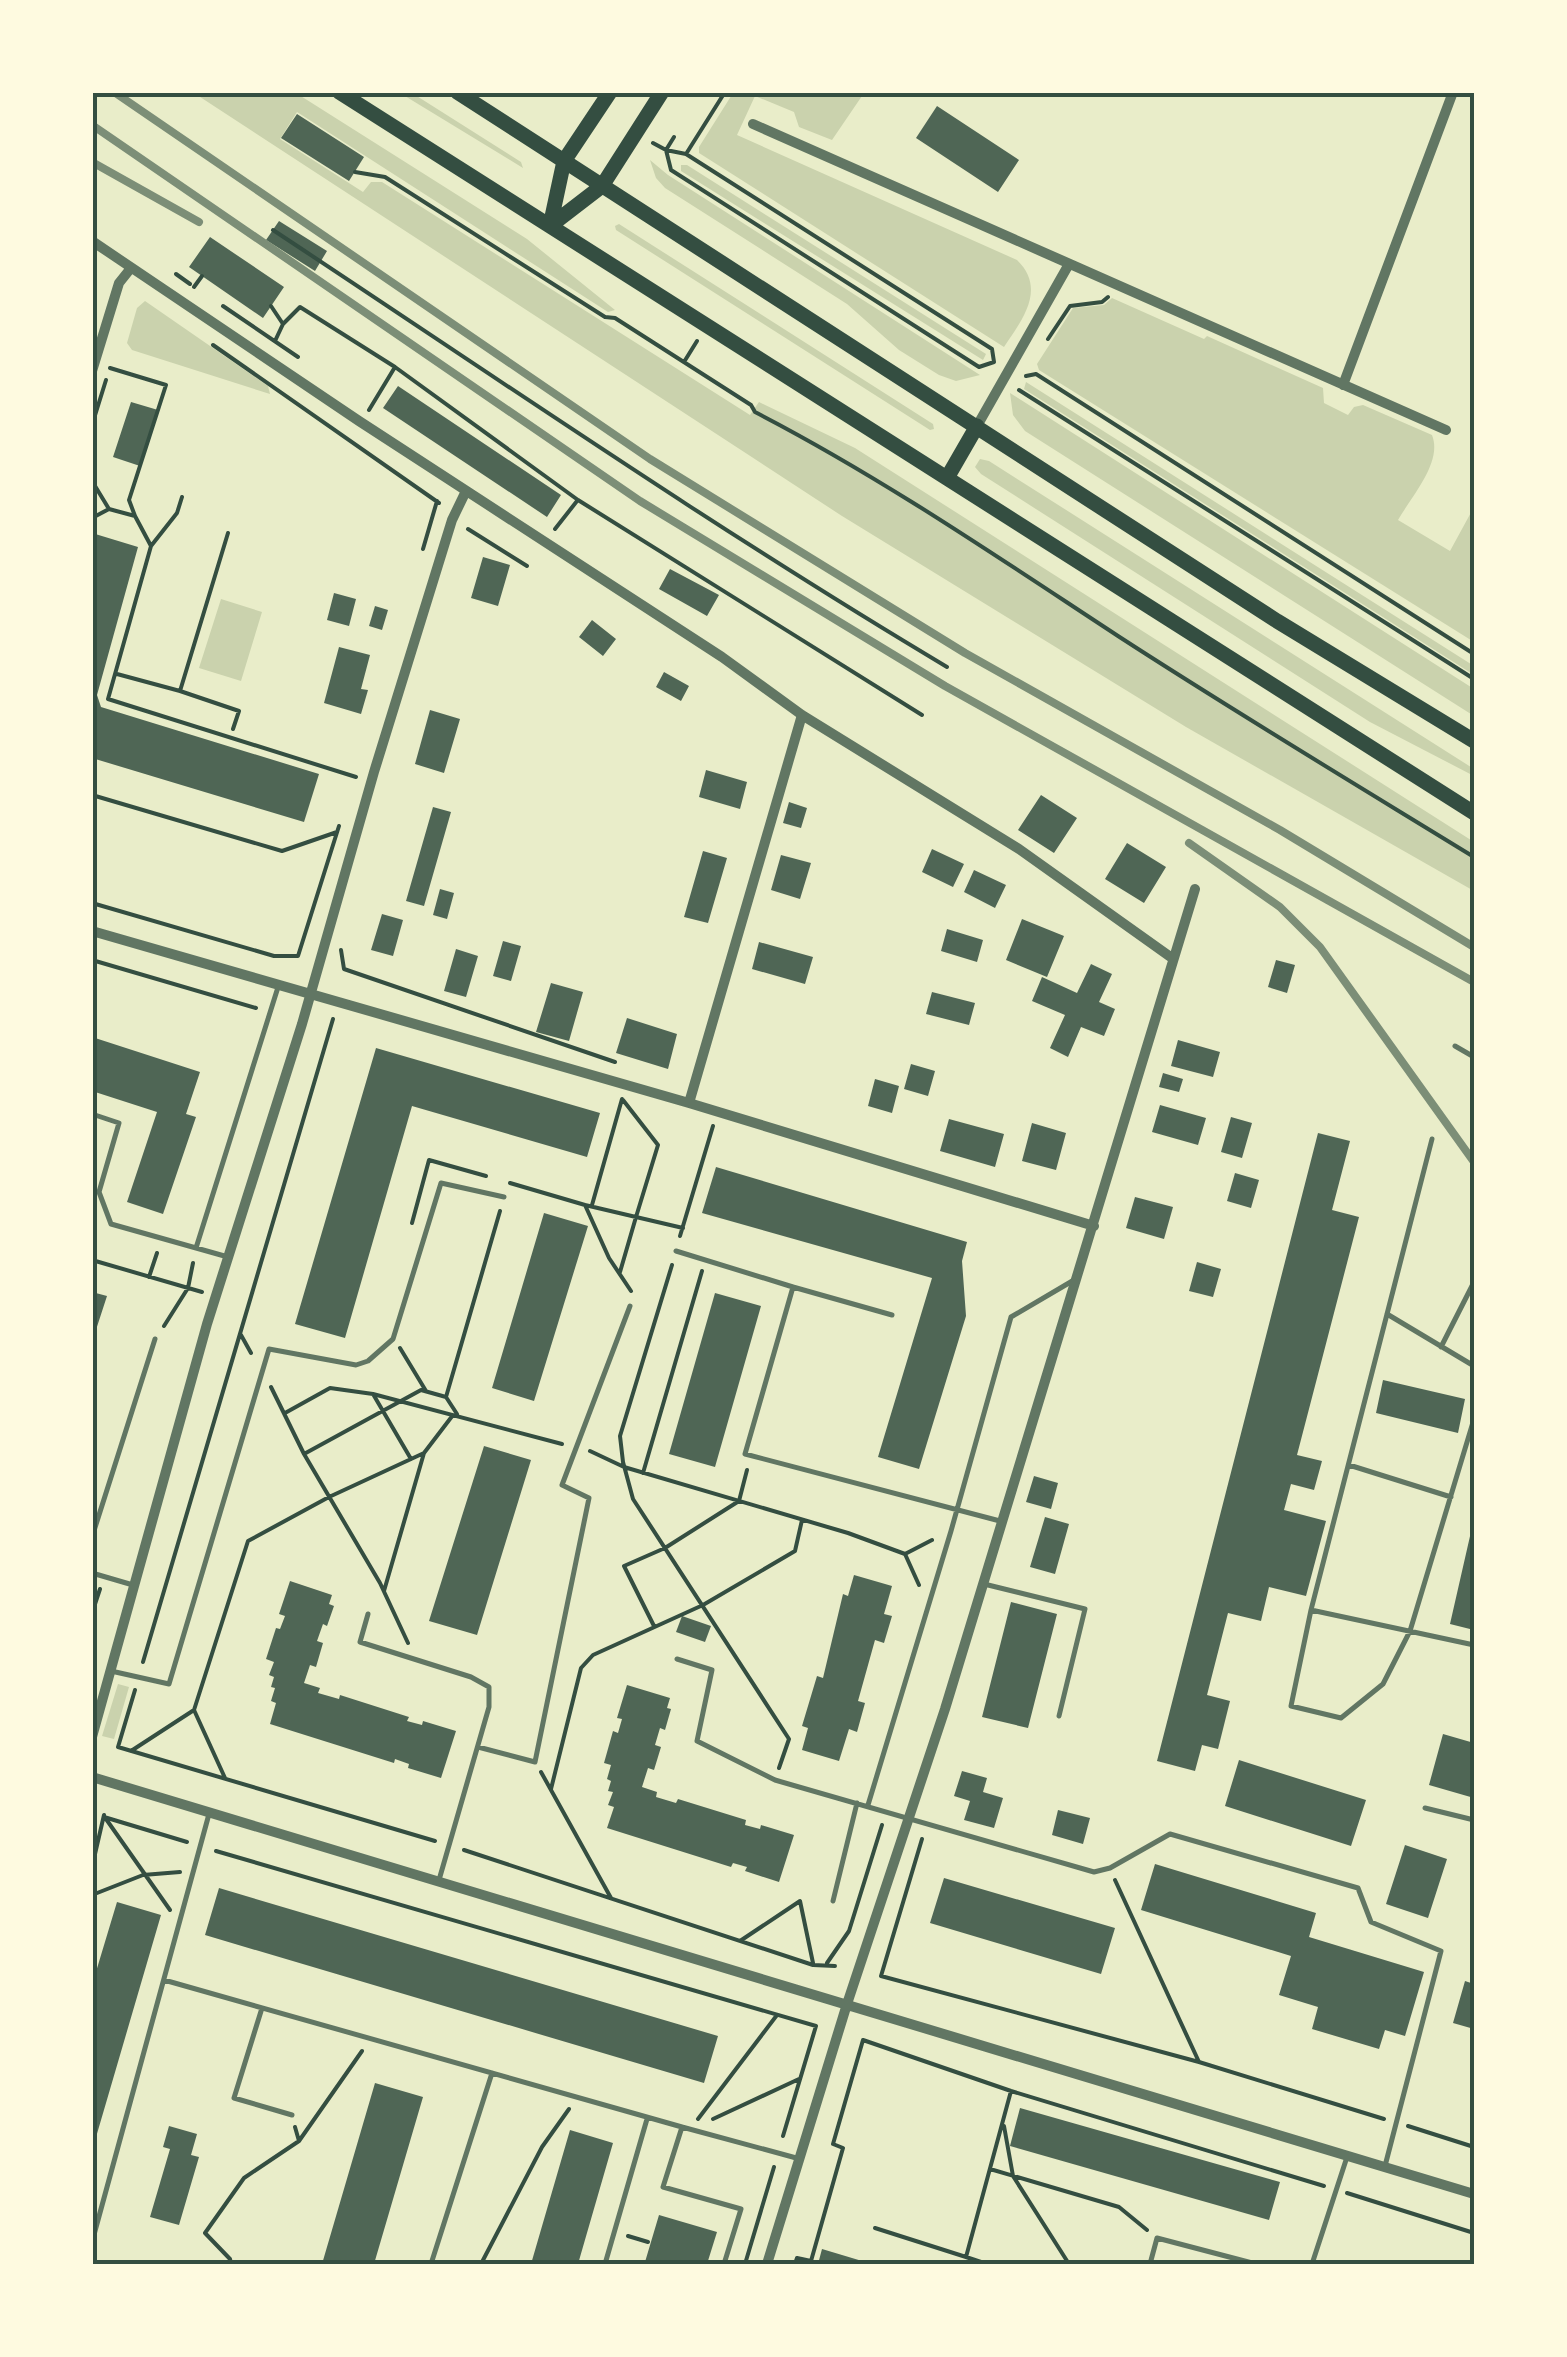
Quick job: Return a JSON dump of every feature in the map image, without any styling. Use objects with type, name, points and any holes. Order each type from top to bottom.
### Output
[{"type":"main road","points":[[339,92],[1474,814]]},
{"type":"main road","points":[[458,92],[1277,621],[1474,741]]},
{"type":"main road","points":[[550,226],[564,162],[610,92]]},
{"type":"main road","points":[[550,226],[602,186],[662,92]]},
{"type":"main road","points":[[947,478],[977,426]]},
{"type":"street","points":[[1343,384],[1453,92]]},
{"type":"street","points":[[753,124],[1446,430]]},
{"type":"street","points":[[92,241],[722,657],[802,716],[1019,850],[1172,958]]},
{"type":"street","points":[[977,426],[1069,264]]},
{"type":"street","points":[[92,371],[120,283],[131,268]]},
{"type":"street","points":[[92,1737],[216,1295],[452,520],[466,490]]},
{"type":"street","points":[[689,1103],[802,716]]},
{"type":"street","points":[[767,2264],[984,1584],[1195,889]]},
{"type":"street","points":[[92,931],[689,1103],[1094,1226]]},
{"type":"street","points":[[92,1777],[1474,2194]]},
{"type":"lane","points":[[196,1248],[279,984]]},
{"type":"lane","points":[[1454,1046],[1474,1058]]},
{"type":"lane","points":[[92,1114],[119,1123],[96,1191],[111,1224],[228,1257]]},
{"type":"lane","points":[[1432,1138],[1311,1610],[1291,1706],[1341,1718],[1384,1684],[1410,1631],[1474,1419]]},
{"type":"lane","points":[[110,1671],[168,1684],[268,1349],[356,1365],[368,1361],[393,1338],[441,1182],[504,1197]]},
{"type":"lane","points":[[676,1250],[892,1316]]},
{"type":"lane","points":[[868,1806],[952,1531],[1011,1318],[1078,1278]]},
{"type":"lane","points":[[1441,1347],[1474,1282]]},
{"type":"lane","points":[[793,1288],[745,1454],[1002,1522]]},
{"type":"lane","points":[[478,1747],[535,1762],[588,1498],[562,1485],[630,1306]]},
{"type":"lane","points":[[1387,1314],[1474,1366]]},
{"type":"lane","points":[[92,1537],[156,1339]]},
{"type":"lane","points":[[1348,1464],[1450,1497]]},
{"type":"lane","points":[[92,1573],[134,1586]]},
{"type":"lane","points":[[984,1584],[1085,1610],[1059,1716]]},
{"type":"lane","points":[[1311,1610],[1474,1645]]},
{"type":"lane","points":[[368,1614],[360,1642],[472,1677],[489,1687],[489,1707],[438,1883]]},
{"type":"lane","points":[[677,1659],[712,1670],[697,1741],[775,1780],[1094,1872],[1110,1868],[1170,1834],[1358,1888],[1371,1922],[1441,1952],[1385,2166]]},
{"type":"lane","points":[[833,1900],[857,1803]]},
{"type":"lane","points":[[1425,1808],[1474,1820]]},
{"type":"lane","points":[[92,2242],[209,1814]]},
{"type":"lane","points":[[164,1980],[800,2159]]},
{"type":"lane","points":[[262,2008],[234,2098],[292,2115]]},
{"type":"lane","points":[[431,2264],[492,2073]]},
{"type":"lane","points":[[604,2264],[647,2117]]},
{"type":"lane","points":[[686,2128],[663,2187],[741,2209],[724,2264]]},
{"type":"lane","points":[[1312,2264],[1348,2154]]},
{"type":"lane","points":[[1150,2264],[1157,2238],[1256,2264]]},
{"type":"path","points":[[686,154],[725,92]]},
{"type":"path","points":[[653,143],[666,150],[686,154],[992,349],[994,362],[979,367],[678,175],[671,170],[666,150],[674,137]]},
{"type":"path","points":[[354,172],[385,177],[605,317],[616,318],[751,405],[754,412],[907,498],[1218,700],[1474,857]]},
{"type":"path","points":[[273,230],[650,483],[796,577],[948,667]]},
{"type":"path","points":[[194,288],[202,276]]},
{"type":"path","points":[[1041,349],[1070,306],[1102,302],[1110,294]]},
{"type":"path","points":[[271,306],[283,324]]},
{"type":"path","points":[[274,340],[300,307],[396,367],[578,500],[922,715]]},
{"type":"path","points":[[204,339],[344,440],[438,501],[452,520],[527,566]]},
{"type":"path","points":[[92,425],[113,359]]},
{"type":"path","points":[[1032,363],[1018,391],[1474,679]]},
{"type":"path","points":[[366,414],[396,367]]},
{"type":"path","points":[[110,368],[166,384],[129,500],[151,546]]},
{"type":"path","points":[[1022,377],[1036,374],[1474,654]]},
{"type":"path","points":[[92,482],[109,509],[135,516]]},
{"type":"path","points":[[182,497],[177,513],[151,546],[108,700],[356,777]]},
{"type":"path","points":[[550,538],[578,500]]},
{"type":"path","points":[[92,518],[109,509]]},
{"type":"path","points":[[180,691],[228,534]]},
{"type":"path","points":[[116,673],[239,711],[233,729]]},
{"type":"path","points":[[92,795],[282,851],[337,832]]},
{"type":"path","points":[[92,903],[274,956],[298,956]]},
{"type":"path","points":[[340,945],[344,969],[620,1064]]},
{"type":"path","points":[[92,960],[270,1013]]},
{"type":"path","points":[[334,1016],[118,1748],[450,1846],[813,1965],[835,1966]]},
{"type":"path","points":[[619,1273],[658,1146],[622,1099],[588,1206],[619,1273],[634,1297]]},
{"type":"path","points":[[716,1111],[620,1436],[633,1499],[790,1739],[775,1780]]},
{"type":"path","points":[[409,1232],[429,1160],[492,1178]]},
{"type":"path","points":[[508,1183],[682,1228]]},
{"type":"path","points":[[456,1416],[446,1397],[504,1197]]},
{"type":"path","points":[[150,1277],[162,1238]]},
{"type":"path","points":[[156,1339],[188,1288],[196,1248]]},
{"type":"path","points":[[92,1260],[216,1295]]},
{"type":"path","points":[[643,1473],[706,1260]]},
{"type":"path","points":[[647,1316],[654,1322]]},
{"type":"path","points":[[241,1335],[384,1592],[416,1660]]},
{"type":"path","points":[[393,1338],[426,1391]]},
{"type":"path","points":[[285,1413],[330,1388],[373,1394],[576,1448],[624,1467],[904,1554],[952,1531]]},
{"type":"path","points":[[304,1454],[421,1390],[446,1397]]},
{"type":"path","points":[[373,1394],[386,1410],[411,1459]]},
{"type":"path","points":[[130,1751],[194,1710],[248,1540],[424,1452],[456,1416]]},
{"type":"path","points":[[384,1592],[424,1452]]},
{"type":"path","points":[[654,1628],[624,1566],[665,1548],[739,1501],[751,1456]]},
{"type":"path","points":[[551,1790],[581,1668],[594,1656],[703,1606],[795,1550],[802,1520]]},
{"type":"path","points":[[904,1554],[930,1605]]},
{"type":"path","points":[[92,1613],[104,1576]]},
{"type":"path","points":[[194,1710],[226,1779]]},
{"type":"path","points":[[535,1762],[611,1898]]},
{"type":"path","points":[[826,1966],[850,1931],[886,1810]]},
{"type":"path","points":[[104,1816],[816,2026],[783,2136]]},
{"type":"path","points":[[92,1868],[104,1816]]},
{"type":"path","points":[[104,1816],[180,1923]]},
{"type":"path","points":[[927,1822],[882,1976],[1199,2062],[1474,2147]]},
{"type":"path","points":[[1110,1868],[1199,2062]]},
{"type":"path","points":[[92,1894],[143,1874],[194,1871]]},
{"type":"path","points":[[740,1941],[800,1901],[813,1965]]},
{"type":"path","points":[[686,2128],[777,2015]]},
{"type":"path","points":[[231,2264],[205,2233],[244,2178],[300,2141],[371,2039]]},
{"type":"path","points":[[795,2264],[797,2258],[811,2261],[843,2148],[833,2144],[864,2040],[1011,2091],[1474,2232]]},
{"type":"path","points":[[686,2128],[800,2078]]},
{"type":"path","points":[[966,2258],[1011,2091]]},
{"type":"path","points":[[481,2264],[542,2147],[578,2098]]},
{"type":"path","points":[[292,2115],[300,2141]]},
{"type":"path","points":[[1004,2121],[1013,2176],[1070,2264]]},
{"type":"path","points":[[744,2264],[774,2168]]},
{"type":"path","points":[[990,2169],[1119,2207],[1157,2238]]},
{"type":"path","points":[[875,2228],[987,2264]]},
{"type":"path","points":[[614,2232],[648,2242]]},
{"type":"green space","points":[[194,93],[296,93],[527,239],[615,310],[608,312],[297,112],[280,139],[363,192],[371,182],[382,182],[750,415],[759,402],[855,448],[1474,842],[1474,891],[1186,727],[842,516]]},
{"type":"green space","points":[[400,93],[412,93],[521,162],[523,168]]},
{"type":"green space","points":[[733,93],[864,93],[832,140],[799,127],[794,112],[755,96],[737,135],[1017,260],[1026,271],[1031,293],[1024,315],[1004,347],[699,153]]},
{"type":"green space","points":[[650,160],[980,375],[956,381],[899,350],[847,304],[665,188],[656,178]]},
{"type":"green space","points":[[681,165],[687,165],[986,354],[983,360],[681,171]]},
{"type":"green space","points":[[619,224],[933,424],[934,429],[616,230]]},
{"type":"green space","points":[[1112,298],[1323,388],[1324,403],[1348,415],[1354,407],[1363,405],[1432,435],[1430,468],[1398,520],[1450,551],[1474,507],[1474,642],[1039,370],[1037,364],[1073,308],[1104,305]]},
{"type":"green space","points":[[145,301],[268,386],[270,394],[132,350],[127,343],[137,308]]},
{"type":"green space","points":[[1026,382],[1474,666],[1474,675],[1024,389]]},
{"type":"green space","points":[[1010,393],[1474,689],[1474,716],[1025,431],[1013,415]]},
{"type":"green space","points":[[980,459],[989,461],[1474,769],[1474,776],[1370,722],[981,474],[975,467]]},
{"type":"green space","points":[[221,599],[262,612],[241,681],[199,668]]},
{"type":"green space","points":[[118,1684],[129,1687],[114,1739],[102,1736]]},
{"type":"building","points":[[937,106],[1019,160],[998,192],[916,138]]},
{"type":"building","points":[[297,114],[364,157],[349,181],[281,138]]},
{"type":"building","points":[[279,221],[327,251],[315,271],[266,240]]},
{"type":"building","points":[[210,237],[284,287],[263,318],[189,267]]},
{"type":"building","points":[[398,386],[561,495],[547,517],[383,408]]},
{"type":"building","points":[[131,402],[158,410],[140,466],[113,457]]},
{"type":"building","points":[[92,533],[138,547],[97,695],[101,707],[319,774],[304,822],[92,758]]},
{"type":"building","points":[[483,557],[510,565],[498,606],[471,598]]},
{"type":"building","points":[[670,569],[719,595],[707,616],[659,589]]},
{"type":"building","points":[[334,593],[356,599],[349,626],[327,620]]},
{"type":"building","points":[[375,606],[388,610],[382,630],[369,626]]},
{"type":"building","points":[[592,620],[616,639],[603,656],[579,637]]},
{"type":"building","points":[[339,647],[370,655],[361,689],[368,690],[361,714],[324,703]]},
{"type":"building","points":[[664,672],[689,686],[681,701],[656,687]]},
{"type":"building","points":[[430,710],[460,719],[444,773],[415,764]]},
{"type":"building","points":[[706,770],[747,782],[740,809],[699,797]]},
{"type":"building","points":[[1041,795],[1077,818],[1054,853],[1018,830]]},
{"type":"building","points":[[789,802],[807,808],[801,828],[783,823]]},
{"type":"building","points":[[433,807],[451,812],[424,906],[406,901]]},
{"type":"building","points":[[1127,843],[1166,867],[1144,903],[1105,879]]},
{"type":"building","points":[[932,849],[964,864],[953,887],[922,872]]},
{"type":"building","points":[[703,851],[727,858],[708,923],[684,917]]},
{"type":"building","points":[[781,855],[811,863],[800,899],[771,890]]},
{"type":"building","points":[[974,870],[1006,885],[995,908],[964,892]]},
{"type":"building","points":[[440,889],[454,893],[447,919],[433,915]]},
{"type":"building","points":[[382,914],[403,920],[393,956],[371,950]]},
{"type":"building","points":[[1022,919],[1064,936],[1047,977],[1006,960]]},
{"type":"building","points":[[947,929],[983,940],[977,962],[941,951]]},
{"type":"building","points":[[503,941],[521,946],[511,981],[493,976]]},
{"type":"building","points":[[759,942],[813,957],[805,984],[752,969]]},
{"type":"building","points":[[456,949],[478,956],[466,997],[444,991]]},
{"type":"building","points":[[1276,960],[1295,965],[1287,993],[1268,987]]},
{"type":"building","points":[[1091,964],[1112,974],[1099,1002],[1115,1009],[1104,1036],[1081,1027],[1068,1057],[1050,1048],[1065,1015],[1032,1001],[1042,977],[1077,993]]},
{"type":"building","points":[[551,983],[583,992],[569,1041],[536,1032]]},
{"type":"building","points":[[932,992],[975,1003],[969,1025],[926,1014]]},
{"type":"building","points":[[627,1018],[677,1034],[668,1069],[616,1053]]},
{"type":"building","points":[[92,1037],[200,1072],[186,1114],[196,1117],[163,1214],[127,1202],[157,1112],[92,1091]]},
{"type":"building","points":[[1178,1040],[1220,1052],[1213,1077],[1171,1066]]},
{"type":"building","points":[[376,1048],[600,1113],[587,1157],[412,1106],[345,1338],[295,1324]]},
{"type":"building","points":[[911,1064],[935,1071],[928,1096],[904,1089]]},
{"type":"building","points":[[1163,1073],[1183,1079],[1179,1092],[1159,1087]]},
{"type":"building","points":[[875,1079],[899,1086],[892,1113],[868,1106]]},
{"type":"building","points":[[1160,1105],[1206,1118],[1198,1145],[1152,1132]]},
{"type":"building","points":[[1231,1117],[1252,1123],[1242,1158],[1221,1152]]},
{"type":"building","points":[[949,1119],[1004,1134],[995,1167],[940,1151]]},
{"type":"building","points":[[1032,1123],[1066,1133],[1056,1170],[1022,1161]]},
{"type":"building","points":[[1318,1133],[1350,1141],[1332,1210],[1359,1217],[1297,1455],[1322,1461],[1314,1490],[1291,1484],[1284,1510],[1326,1521],[1306,1596],[1269,1587],[1261,1621],[1228,1613],[1207,1695],[1230,1701],[1218,1749],[1202,1745],[1195,1771],[1157,1761]]},
{"type":"building","points":[[716,1167],[967,1242],[962,1261],[966,1316],[919,1469],[878,1457],[932,1278],[702,1213]]},
{"type":"building","points":[[1235,1173],[1259,1180],[1251,1208],[1227,1201]]},
{"type":"building","points":[[1135,1197],[1173,1207],[1164,1239],[1126,1228]]},
{"type":"building","points":[[544,1213],[588,1226],[534,1401],[492,1388]]},
{"type":"building","points":[[1197,1262],[1221,1269],[1213,1297],[1189,1291]]},
{"type":"building","points":[[92,1292],[107,1296],[93,1339],[92,1339]]},
{"type":"building","points":[[715,1293],[761,1306],[715,1467],[669,1454]]},
{"type":"building","points":[[1383,1380],[1465,1399],[1458,1433],[1376,1413]]},
{"type":"building","points":[[484,1446],[531,1460],[477,1635],[429,1621]]},
{"type":"building","points":[[1034,1476],[1058,1483],[1051,1509],[1026,1502]]},
{"type":"building","points":[[1045,1517],[1069,1524],[1055,1574],[1030,1567]]},
{"type":"building","points":[[1474,1523],[1474,1630],[1450,1624]]},
{"type":"building","points":[[854,1575],[892,1586],[884,1614],[892,1616],[884,1643],[875,1640],[858,1701],[865,1703],[857,1732],[849,1729],[839,1761],[802,1750],[808,1728],[802,1726],[817,1676],[823,1678],[843,1594],[848,1596]]},
{"type":"building","points":[[290,1581],[332,1595],[329,1604],[334,1606],[317,1641],[323,1643],[316,1667],[310,1665],[304,1683],[320,1688],[318,1693],[339,1699],[340,1695],[409,1717],[407,1721],[422,1725],[423,1721],[456,1731],[441,1778],[408,1768],[409,1764],[395,1759],[394,1763],[270,1724],[276,1703],[271,1701],[274,1677],[269,1675],[274,1662],[266,1659],[276,1628],[280,1629],[285,1616],[279,1614]]},
{"type":"building","points":[[1011,1602],[1057,1614],[1028,1728],[982,1717]]},
{"type":"building","points":[[682,1616],[711,1626],[705,1642],[676,1632]]},
{"type":"building","points":[[627,1685],[670,1698],[665,1730],[660,1728],[655,1745],[661,1747],[654,1770],[648,1768],[642,1787],[657,1792],[656,1797],[676,1803],[678,1799],[746,1820],[745,1825],[760,1829],[761,1825],[794,1835],[779,1882],[745,1871],[747,1867],[733,1863],[731,1867],[607,1828],[614,1807],[608,1805],[613,1792],[608,1791],[611,1781],[607,1779],[611,1765],[604,1763],[613,1731],[618,1733],[622,1719],[617,1718]]},
{"type":"building","points":[[1443,1734],[1474,1743],[1474,1798],[1429,1785]]},
{"type":"building","points":[[1239,1760],[1366,1800],[1351,1846],[1225,1806]]},
{"type":"building","points":[[962,1771],[987,1778],[983,1792],[1003,1798],[994,1828],[964,1820],[970,1801],[954,1796]]},
{"type":"building","points":[[1058,1810],[1090,1818],[1083,1844],[1052,1835]]},
{"type":"building","points":[[1405,1845],[1447,1859],[1428,1918],[1386,1904]]},
{"type":"building","points":[[1155,1864],[1316,1913],[1309,1937],[1424,1972],[1405,2036],[1385,2030],[1379,2049],[1312,2029],[1318,2007],[1279,1995],[1291,1956],[1141,1910]]},
{"type":"building","points":[[944,1878],[1115,1928],[1101,1974],[930,1923]]},
{"type":"building","points":[[219,1888],[718,2036],[704,2083],[205,1935]]},
{"type":"building","points":[[117,1902],[161,1915],[94,2144],[92,1985]]},
{"type":"building","points":[[1465,1981],[1474,1984],[1474,2029],[1453,2023]]},
{"type":"building","points":[[375,2083],[423,2097],[374,2264],[322,2264]]},
{"type":"building","points":[[1020,2108],[1280,2182],[1269,2220],[1010,2146]]},
{"type":"building","points":[[169,2126],[197,2134],[191,2155],[199,2157],[179,2225],[150,2217],[170,2149],[163,2147]]},
{"type":"building","points":[[570,2130],[613,2143],[578,2264],[531,2264]]},
{"type":"building","points":[[659,2215],[717,2232],[707,2264],[645,2262]]},
{"type":"building","points":[[822,2249],[872,2264],[818,2264]]},
{"type":"railway","points":[[114,92],[650,459],[965,653],[1280,830],[1474,947]]},
{"type":"railway","points":[[92,125],[640,501],[945,686],[1474,982]]},
{"type":"railway","points":[[92,162],[199,222]]},
{"type":"railway","points":[[1189,843],[1280,907],[1320,947],[1474,1162]]}]
